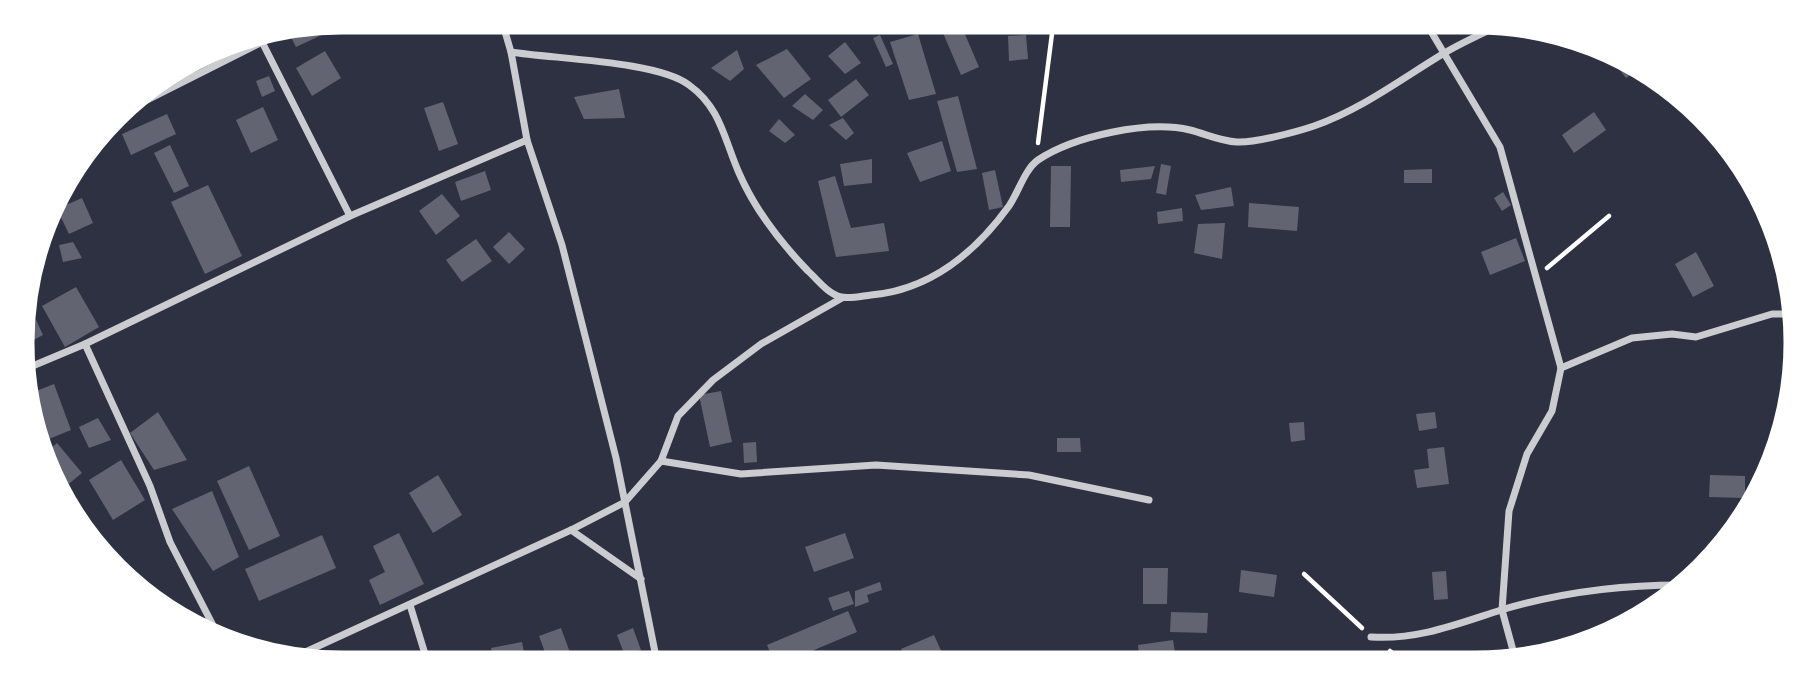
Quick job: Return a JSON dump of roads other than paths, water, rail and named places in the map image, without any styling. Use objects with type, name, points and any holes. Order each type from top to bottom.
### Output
[{"type":"street","points":[[504,30],[511,52],[527,140],[562,245],[625,502],[656,655]]},
{"type":"street","points":[[1430,30],[1500,148],[1561,368],[1552,411],[1527,454],[1510,511],[1502,610],[1514,653]]},
{"type":"street","points":[[303,653],[571,530],[625,502],[661,461],[678,416],[713,380],[761,344],[842,298],[899,293],[946,271],[986,233],[1009,206],[1036,162],[1113,132],[1154,128],[1189,130],[1209,138],[1241,142],[1314,126],[1376,97],[1444,53],[1490,30]]},
{"type":"street","points":[[141,103],[262,42],[349,216]]},
{"type":"street","points":[[511,52],[654,72],[687,83],[712,107],[725,130],[738,172],[766,223],[789,252],[829,292],[842,298]]},
{"type":"street","points":[[30,367],[85,344],[349,216],[527,140]]},
{"type":"street","points":[[1561,368],[1632,338],[1672,334],[1696,337],[1772,314],[1787,314]]},
{"type":"street","points":[[85,344],[150,486],[170,541],[214,627]]},
{"type":"street","points":[[661,461],[741,474],[876,465],[1029,475],[1149,500]]},
{"type":"street","points":[[571,530],[641,579]]},
{"type":"street","points":[[1371,636],[1395,638],[1439,631],[1502,610],[1625,585],[1673,585]]},
{"type":"street","points":[[410,605],[425,655]]}]
